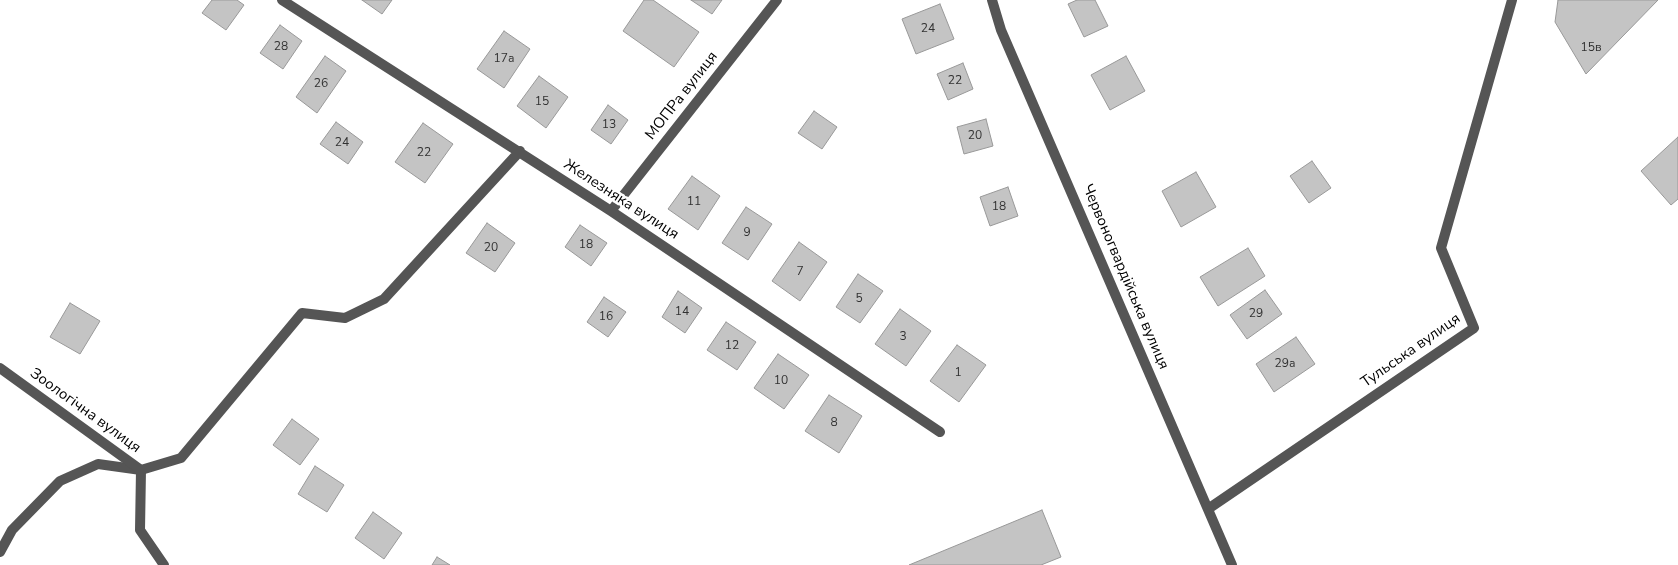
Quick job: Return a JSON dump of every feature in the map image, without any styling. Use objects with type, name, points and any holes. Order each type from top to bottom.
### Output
[{"type":"street","name":"Железняка вулиця","points":[[282,0],[520,151],[940,432]]},
{"type":"street","name":"МОПРа вулиця","points":[[611,211],[777,0]]},
{"type":"street","name":"Червоногвардійська вулиця","points":[[992,0],[1002,30],[1232,565]]},
{"type":"street","name":"Тульська вулиця","points":[[1208,509],[1474,328],[1441,248],[1512,0]]},
{"type":"street","points":[[0,552],[12,530],[60,481],[98,464],[142,470],[181,458],[302,313],[345,318],[384,299],[520,151]]},
{"type":"street","name":"Зоологічна вулиця","points":[[0,368],[142,470],[140,530],[164,565]]},
{"type":"building","points":[[212,0],[237,0],[244,5],[226,30],[202,13]]},
{"type":"building","points":[[362,0],[392,0],[382,14]]},
{"type":"building","points":[[644,0],[653,0],[699,32],[674,67],[623,31]]},
{"type":"building","points":[[691,0],[722,0],[712,14]]},
{"type":"building","points":[[1077,0],[1095,0],[1108,26],[1084,37],[1068,4]]},
{"type":"building","points":[[1558,0],[1658,0],[1586,74],[1555,22]]},
{"type":"building","points":[[940,4],[954,39],[916,54],[902,19]]},
{"type":"building","points":[[280,25],[302,41],[283,69],[260,53]]},
{"type":"building","points":[[504,31],[530,49],[504,88],[477,69]]},
{"type":"building","points":[[325,56],[346,71],[317,113],[296,97]]},
{"type":"building","points":[[1126,56],[1145,91],[1110,110],[1091,75]]},
{"type":"building","points":[[963,63],[973,89],[948,100],[937,74]]},
{"type":"building","points":[[539,76],[568,97],[546,128],[517,106]]},
{"type":"building","points":[[608,105],[628,120],[611,144],[591,130]]},
{"type":"building","points":[[814,111],[837,127],[822,149],[798,133]]},
{"type":"building","points":[[986,119],[993,146],[964,154],[957,127]]},
{"type":"building","points":[[336,122],[363,142],[348,164],[320,144]]},
{"type":"building","points":[[423,123],[453,144],[425,183],[395,162]]},
{"type":"building","points":[[1678,137],[1678,199],[1671,205],[1641,171]]},
{"type":"building","points":[[1312,161],[1331,188],[1309,203],[1290,176]]},
{"type":"building","points":[[1196,172],[1216,207],[1181,227],[1162,191]]},
{"type":"building","points":[[692,176],[720,196],[698,230],[668,209]]},
{"type":"building","points":[[1008,187],[1018,216],[990,226],[980,197]]},
{"type":"building","points":[[746,207],[772,224],[748,260],[722,243]]},
{"type":"building","points":[[487,223],[515,243],[495,272],[466,253]]},
{"type":"building","points":[[580,225],[607,243],[591,266],[565,247]]},
{"type":"building","points":[[799,242],[827,262],[800,301],[772,281]]},
{"type":"building","points":[[1248,248],[1265,276],[1218,306],[1200,277]]},
{"type":"building","points":[[858,274],[883,291],[860,323],[836,307]]},
{"type":"building","points":[[1265,290],[1282,314],[1247,339],[1230,315]]},
{"type":"building","points":[[678,291],[702,308],[685,333],[662,317]]},
{"type":"building","points":[[604,297],[626,312],[608,337],[587,322]]},
{"type":"building","points":[[70,303],[100,321],[80,354],[50,337]]},
{"type":"building","points":[[900,309],[931,331],[906,366],[875,344]]},
{"type":"building","points":[[726,322],[756,342],[737,370],[707,350]]},
{"type":"building","points":[[1296,337],[1315,364],[1274,392],[1256,364]]},
{"type":"building","points":[[957,345],[986,365],[959,402],[930,381]]},
{"type":"building","points":[[778,354],[809,375],[784,409],[754,388]]},
{"type":"building","points":[[829,395],[862,416],[839,453],[805,431]]},
{"type":"building","points":[[292,419],[319,439],[300,465],[273,445]]},
{"type":"building","points":[[315,466],[344,485],[327,512],[298,494]]},
{"type":"building","points":[[1042,510],[1061,557],[1041,565],[909,565]]},
{"type":"building","points":[[373,512],[402,533],[384,559],[355,538]]},
{"type":"building","points":[[437,557],[450,565],[432,565]]}]
